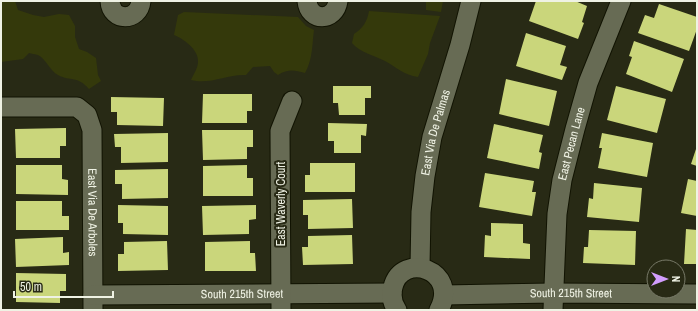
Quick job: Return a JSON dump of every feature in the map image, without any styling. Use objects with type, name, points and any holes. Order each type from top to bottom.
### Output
[{"type":"street","points":[[110,1],[113,11],[121,17],[135,14],[141,1]]},
{"type":"street","points":[[307,1],[313,14],[322,17],[327,16],[335,10],[338,1]]},
{"type":"street","name":"East Via De Palmas","points":[[420,268],[421,212],[425,176],[431,143],[460,45],[471,1]]},
{"type":"street","name":"East Pecan Lane","points":[[553,301],[557,214],[562,180],[574,129],[588,83],[621,1]]},
{"type":"street","name":"East Waverly Court","points":[[281,302],[280,131],[292,101]]},
{"type":"street","name":"East Via De Arboles","points":[[1,107],[77,107],[87,115],[92,130],[93,303]]},
{"type":"street","points":[[395,301],[393,284],[398,277],[411,268],[420,268],[428,269],[440,279],[444,287],[442,302]]},
{"type":"street","name":"South 215th Street","points":[[442,302],[553,301],[697,294]]},
{"type":"street","name":"South 215th Street","points":[[93,303],[395,301]]},
{"type":"green space","points":[[1,1],[15,1],[18,10],[33,15],[44,17],[59,14],[69,15],[75,26],[75,37],[79,49],[96,58],[98,75],[101,81],[89,89],[77,80],[58,75],[41,57],[29,53],[23,59],[1,62]]},
{"type":"green space","points":[[426,1],[443,1],[441,12],[426,10]]},
{"type":"green space","points":[[369,11],[440,16],[430,43],[428,54],[418,77],[404,73],[385,61],[363,52],[352,43],[354,34],[364,24]]},
{"type":"green space","points":[[184,12],[298,17],[306,26],[314,30],[311,57],[308,68],[305,73],[291,71],[278,75],[270,66],[253,67],[246,75],[205,81],[191,80],[198,64],[198,58],[193,49],[186,42],[174,35],[178,15]]},
{"type":"building","points":[[536,1],[575,1],[587,6],[582,22],[584,23],[578,39],[529,21]]},
{"type":"building","points":[[659,4],[697,17],[697,29],[689,51],[638,33],[645,15],[654,18]]},
{"type":"building","points":[[526,33],[566,46],[560,65],[567,67],[562,80],[516,66]]},
{"type":"building","points":[[634,41],[684,59],[672,92],[626,74],[632,57],[629,56]]},
{"type":"building","points":[[506,79],[557,91],[549,126],[499,114]]},
{"type":"building","points":[[333,86],[371,86],[371,98],[365,98],[365,115],[339,115],[338,103],[333,103]]},
{"type":"building","points":[[616,86],[666,99],[657,133],[607,120]]},
{"type":"building","points":[[203,94],[252,94],[252,111],[247,111],[247,123],[202,123]]},
{"type":"building","points":[[111,97],[164,98],[163,126],[117,125],[117,112],[111,112]]},
{"type":"building","points":[[328,123],[367,124],[366,136],[361,135],[361,153],[334,153],[334,141],[328,141]]},
{"type":"building","points":[[494,124],[543,135],[539,152],[542,153],[539,169],[487,158]]},
{"type":"building","points":[[66,128],[66,146],[60,146],[60,158],[16,158],[15,129]]},
{"type":"building","points":[[202,130],[253,130],[253,147],[247,147],[247,159],[203,160]]},
{"type":"building","points":[[168,133],[168,162],[121,163],[121,147],[115,147],[114,134]]},
{"type":"building","points":[[602,133],[653,143],[647,177],[598,168],[602,148],[599,148]]},
{"type":"building","points":[[697,146],[697,166],[691,164]]},
{"type":"building","points":[[310,163],[355,163],[355,192],[305,192],[305,175],[310,175]]},
{"type":"building","points":[[16,165],[62,165],[62,179],[68,180],[68,195],[16,194]]},
{"type":"building","points":[[247,165],[247,178],[253,178],[253,196],[203,196],[203,166]]},
{"type":"building","points":[[168,169],[168,198],[122,199],[122,184],[115,184],[115,170]]},
{"type":"building","points":[[485,173],[534,181],[532,192],[536,192],[532,216],[479,207]]},
{"type":"building","points":[[688,179],[697,181],[697,216],[681,213]]},
{"type":"building","points":[[594,183],[642,188],[639,222],[587,217],[589,198],[593,199]]},
{"type":"building","points":[[352,199],[353,228],[308,229],[308,215],[303,215],[303,200]]},
{"type":"building","points":[[16,201],[62,201],[62,216],[69,216],[69,230],[16,230]]},
{"type":"building","points":[[118,205],[168,206],[168,235],[123,234],[123,223],[118,223]]},
{"type":"building","points":[[256,205],[256,219],[249,220],[249,234],[203,235],[202,206]]},
{"type":"building","points":[[491,223],[523,224],[523,243],[530,244],[530,259],[484,257],[485,235],[491,236]]},
{"type":"building","points":[[686,229],[697,230],[697,264],[686,264],[686,259],[684,259]]},
{"type":"building","points":[[589,230],[636,231],[635,265],[583,263],[584,247],[588,247]]},
{"type":"building","points":[[352,235],[353,264],[303,265],[302,247],[308,247],[308,236]]},
{"type":"building","points":[[63,237],[63,253],[69,252],[69,265],[16,267],[15,239]]},
{"type":"building","points":[[167,241],[168,270],[118,271],[118,254],[124,254],[124,242]]},
{"type":"building","points":[[250,241],[250,253],[255,253],[256,271],[205,271],[205,242]]},
{"type":"building","points":[[16,273],[66,274],[66,291],[60,291],[60,303],[16,302]]}]
